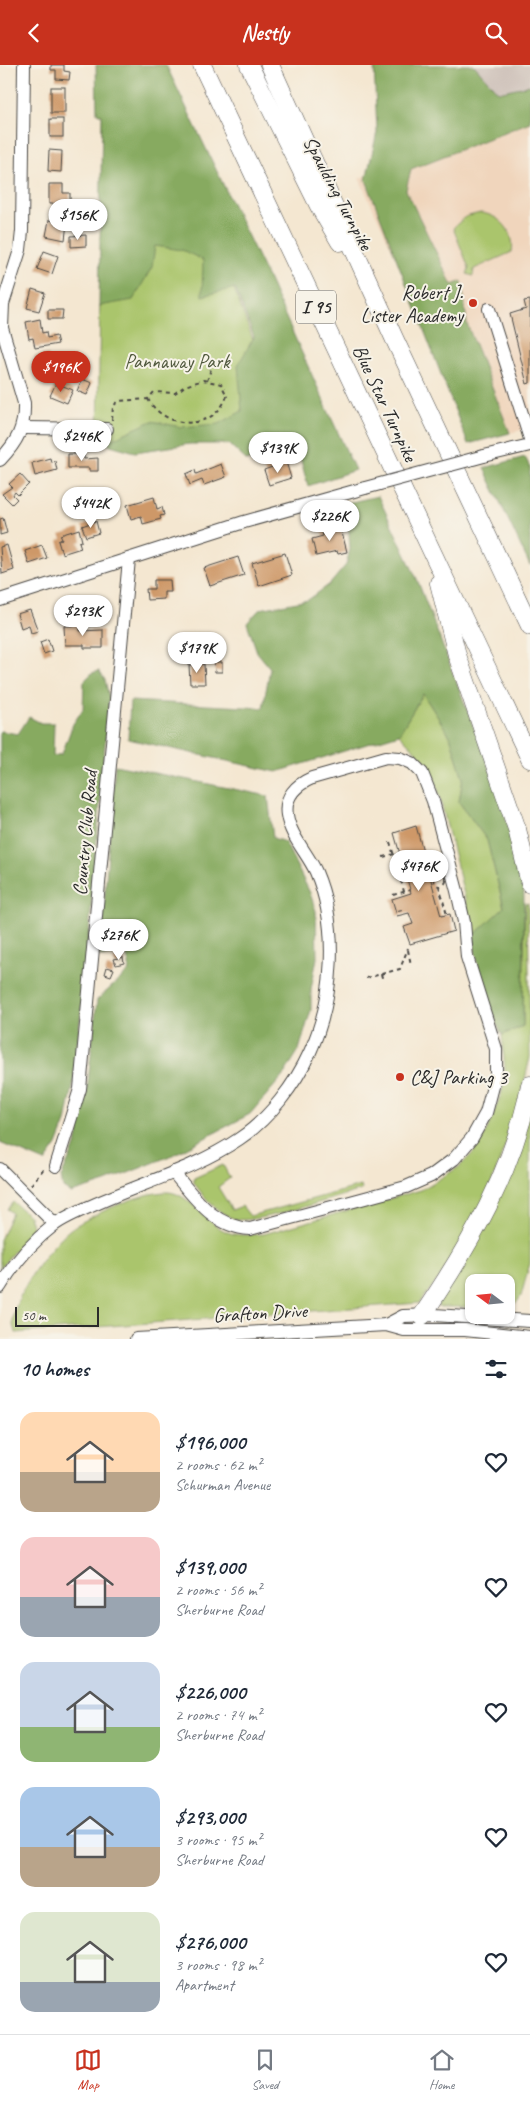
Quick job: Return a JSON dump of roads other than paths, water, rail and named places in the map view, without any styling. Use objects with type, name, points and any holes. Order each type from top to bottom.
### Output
[{"type":"highway","name":"Blue Star Turnpike","points":[[202,65],[530,759]]},
{"type":"highway","name":"Spaulding Turnpike","points":[[249,65],[319,206],[394,338]]},
{"type":"highway","name":"Blue Star Turnpike","points":[[270,65],[394,338],[530,626]]},
{"type":"highway","points":[[430,549],[457,655],[517,829],[530,884]]},
{"type":"highway","points":[[422,1316],[451,1272],[492,1201],[517,1136],[530,1085]]},
{"type":"street","points":[[0,459],[12,447],[23,428],[24,403],[2,328],[1,316],[20,250],[24,65]]},
{"type":"street","points":[[489,309],[530,439]]},
{"type":"street","points":[[23,428],[105,426]]},
{"type":"street","points":[[0,600],[244,522],[364,488],[530,445]]},
{"type":"street","name":"Country Club Road","points":[[57,1164],[76,1107],[81,1080],[129,559]]},
{"type":"street","points":[[0,1287],[10,1269],[55,1224],[132,1188],[173,1173],[216,1153],[240,1139],[259,1123],[282,1097],[308,1056],[322,1019],[329,975],[330,921],[316,874],[292,830],[287,816],[287,803],[301,783],[312,778],[386,757],[400,758],[412,763],[422,773],[433,801],[464,922],[467,957],[496,1049],[494,1088],[486,1113],[464,1149],[443,1168],[425,1179],[406,1187],[259,1227],[240,1228],[223,1223],[209,1212],[173,1173]]},
{"type":"street","points":[[0,1169],[55,1224]]},
{"type":"street","name":"Grafton Drive","points":[[386,1325],[403,1316],[455,1316],[530,1321]]},
{"type":"street","name":"Grafton Drive","points":[[136,1339],[386,1325],[404,1330],[465,1331],[530,1337]]},
{"type":"place","name":"Robert J. Lister Academy","points":[[473,303]]},
{"type":"place","name":"C&J Parking 3","points":[[400,1077]]},
{"type":"park label","name":"Pannaway Park","points":[[177,361]]}]
